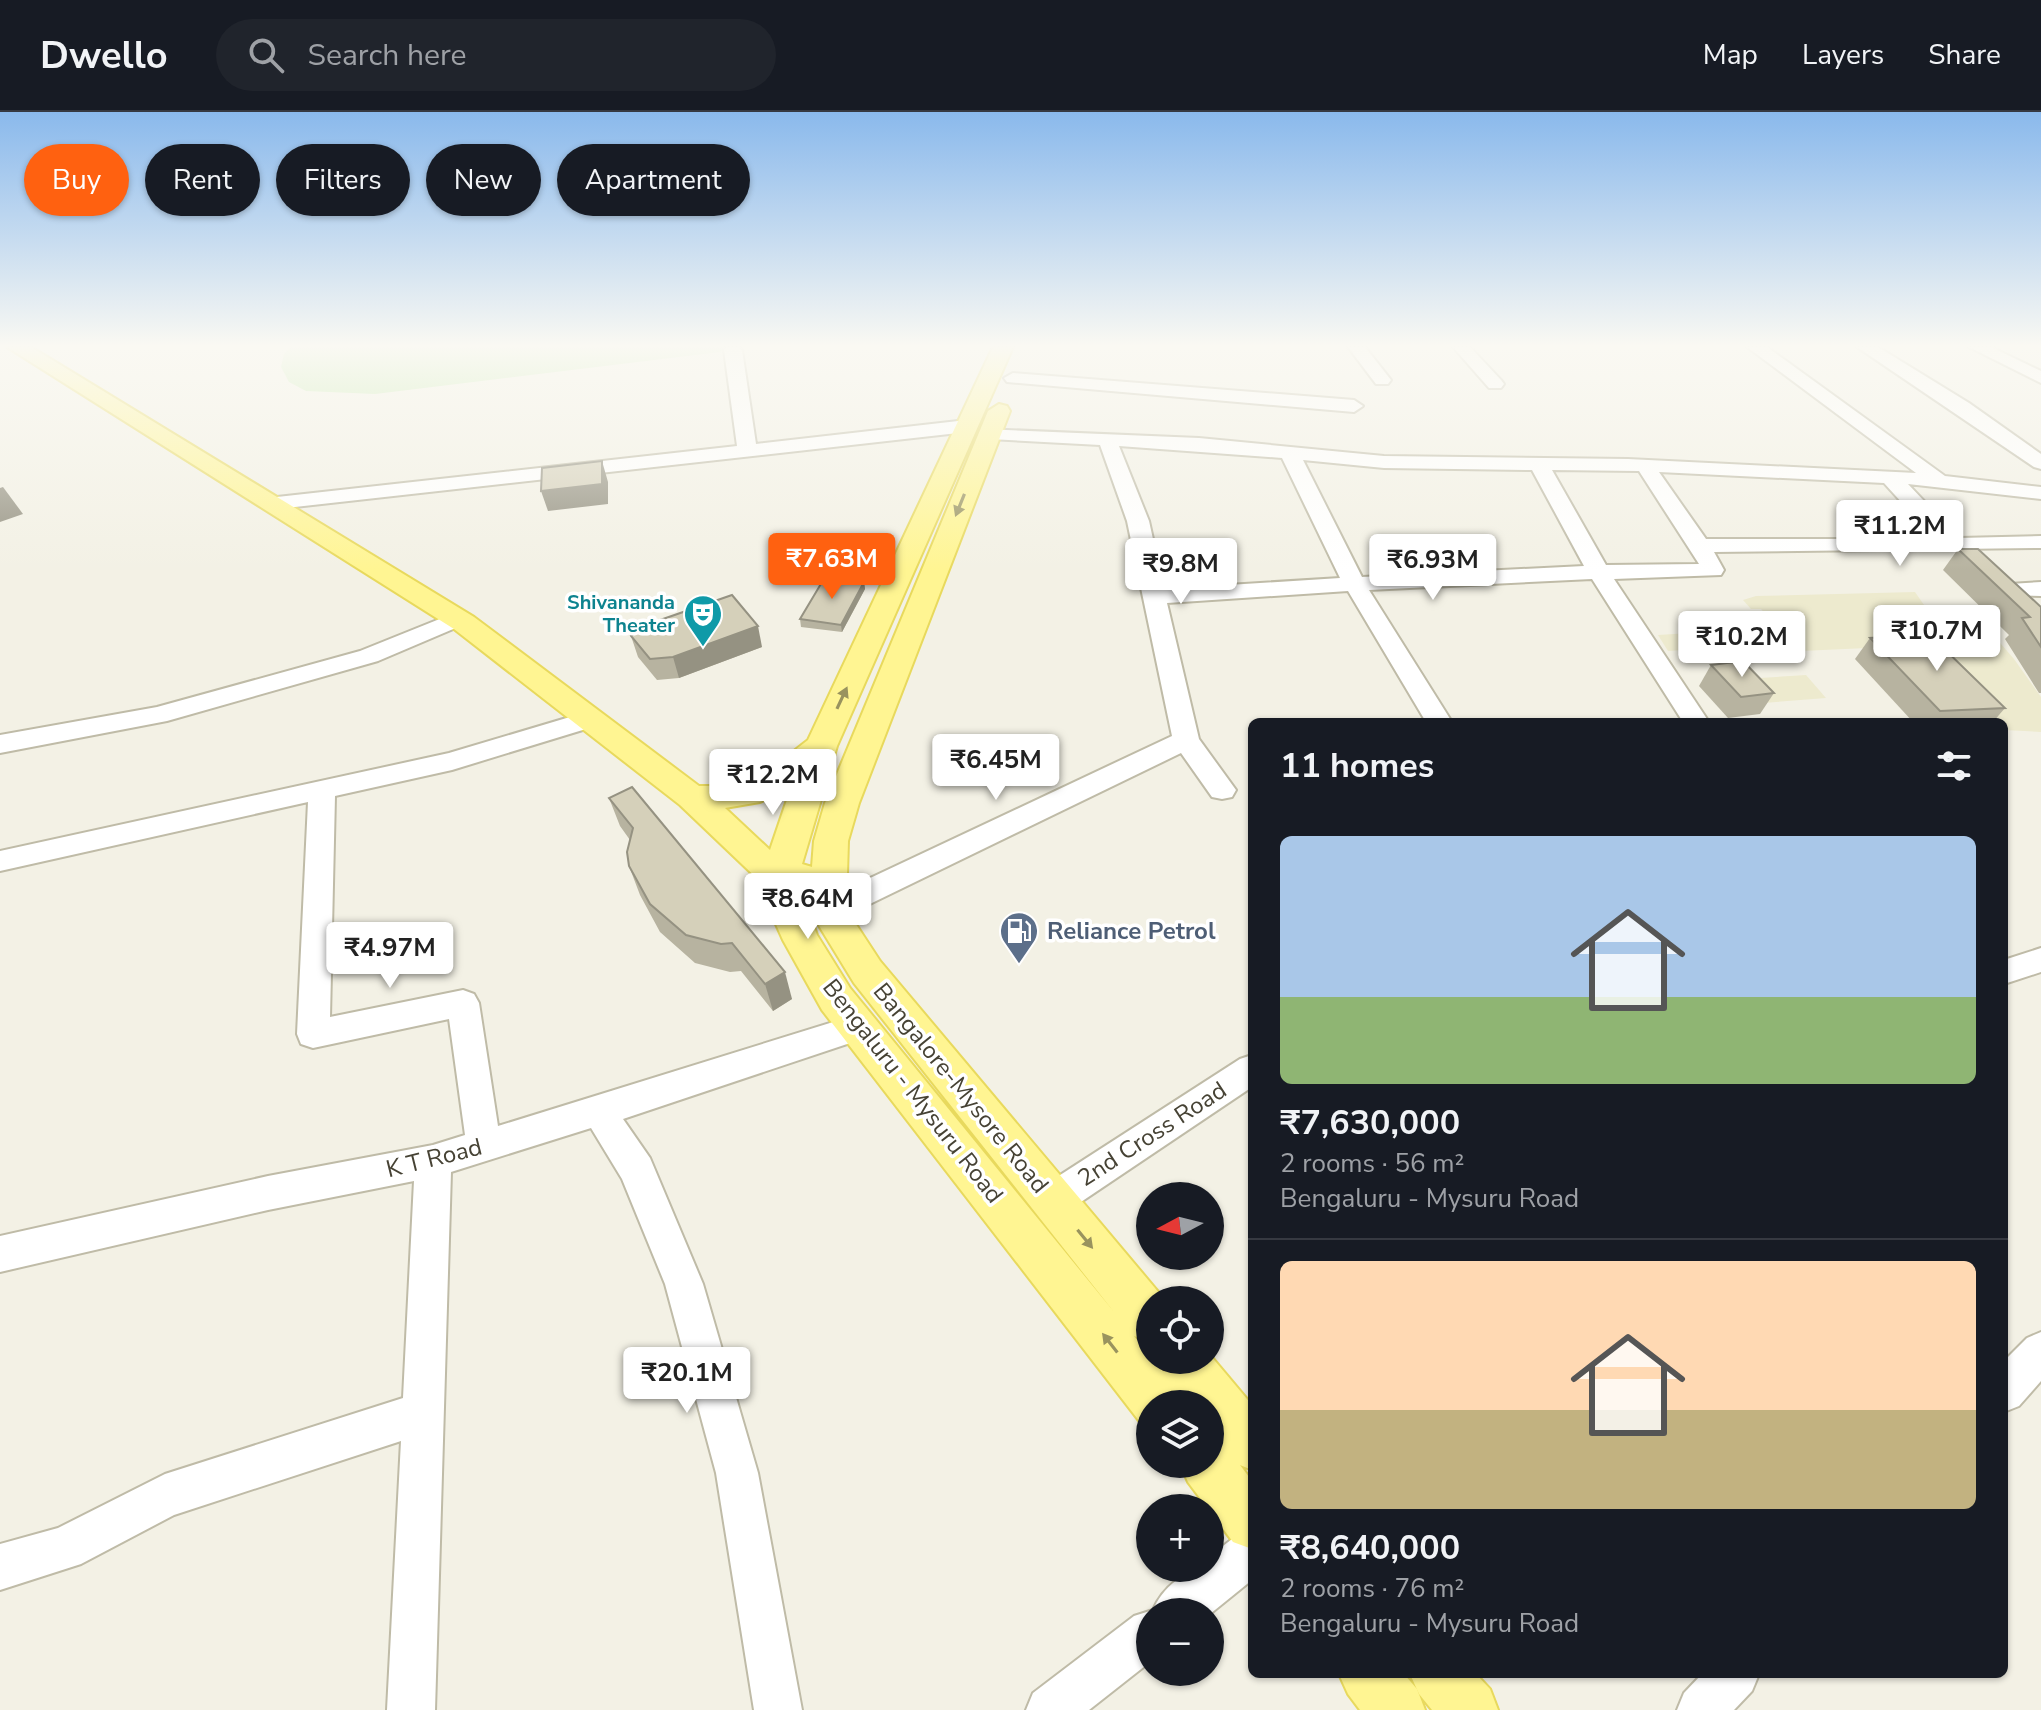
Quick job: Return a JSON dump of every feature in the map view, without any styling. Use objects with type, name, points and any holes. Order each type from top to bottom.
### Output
[{"type":"main road","points":[[136,422],[457,619],[692,797],[785,896],[828,911],[828,869],[835,829],[978,429]]},
{"type":"main road","points":[[785,896],[790,837],[821,746],[982,422]]},
{"type":"main road","points":[[692,797],[735,799],[762,791],[783,780],[821,746]]},
{"type":"main road","points":[[785,896],[828,869]]},
{"type":"main road","name":"Bengaluru - Mysuru Road","points":[[785,896],[801,940],[836,999],[1147,1390]]},
{"type":"main road","name":"Bangalore-Mysore Road","points":[[828,911],[867,972],[1136,1302]]},
{"type":"main road","points":[[1194,1374],[1248,1440]]},
{"type":"main road","points":[[1217,1478],[1248,1518]]},
{"type":"main road","points":[[1371,1678],[1396,1710]]},
{"type":"main road","points":[[1442,1678],[1469,1710]]},
{"type":"street","points":[[743,422],[747,450]]},
{"type":"street","points":[[1858,422],[1940,481]]},
{"type":"street","points":[[1983,422],[2041,463]]},
{"type":"street","points":[[268,504],[747,450],[978,429],[1384,462],[1645,466],[1890,477],[2041,493]]},
{"type":"street","points":[[1107,438],[1138,521],[1186,740],[1222,790]]},
{"type":"street","points":[[1290,453],[1320,524],[1352,583],[1436,718]]},
{"type":"street","points":[[1539,465],[1598,571],[1693,718]]},
{"type":"street","points":[[1153,597],[1598,571],[1713,570],[1645,466]]},
{"type":"street","points":[[1890,477],[1953,545],[2027,615]]},
{"type":"street","points":[[1700,546],[2041,542]]},
{"type":"street","points":[[2001,590],[2041,589]]},
{"type":"street","points":[[0,744],[158,715],[369,656],[457,619]]},
{"type":"street","points":[[0,861],[452,761],[590,719]]},
{"type":"street","points":[[828,911],[1186,740]]},
{"type":"street","points":[[322,789],[313,1034],[463,1003],[484,1146]]},
{"type":"street","points":[[2008,971],[2041,960]]},
{"type":"street","name":"K T Road","points":[[0,1254],[268,1193],[433,1161],[859,1027]]},
{"type":"street","name":"2nd Cross Road","points":[[1053,1200],[1248,1072]]},
{"type":"street","points":[[599,1111],[637,1170],[684,1284],[737,1473],[778,1710]]},
{"type":"street","points":[[411,1710],[433,1161]]},
{"type":"street","points":[[2008,1387],[2041,1352]]},
{"type":"street","points":[[0,1567],[65,1548],[165,1496],[422,1413]]},
{"type":"street","points":[[1193,1598],[1248,1555]]},
{"type":"street","points":[[1050,1710],[1136,1643]]},
{"type":"street","points":[[1701,1710],[1731,1678]]},
{"type":"shaded area","points":[[1915,592],[1931,615],[1975,614],[2014,659],[2041,697],[2041,732],[2008,730],[2008,718],[1976,718],[1911,646],[1801,651],[1786,643],[1668,651],[1658,635],[1769,628],[1763,621],[1771,620],[1761,609],[1751,609],[1743,600],[1756,596]]},
{"type":"shaded area","points":[[1806,675],[1826,698],[1750,704],[1729,680]]},
{"type":"building","points":[[602,461],[602,484],[541,491],[542,468]]},
{"type":"building","points":[[1958,549],[1978,549],[2041,607],[2041,647],[2022,618],[2030,617]]},
{"type":"building","points":[[825,577],[864,582],[841,625],[800,619]]},
{"type":"building","points":[[732,595],[758,626],[673,657],[650,659],[631,636],[643,626]]},
{"type":"building","points":[[1930,635],[2005,708],[1940,711],[1870,638]]},
{"type":"building","points":[[1743,661],[1774,693],[1741,697],[1711,665]]},
{"type":"building","points":[[632,787],[785,972],[765,984],[732,943],[721,944],[686,935],[650,904],[629,866],[627,852],[633,828],[609,798]]},
{"type":"place","name":"Shivananda Theater","points":[[703,648]]},
{"type":"place","name":"Reliance Petrol","points":[[1019,965]]}]
